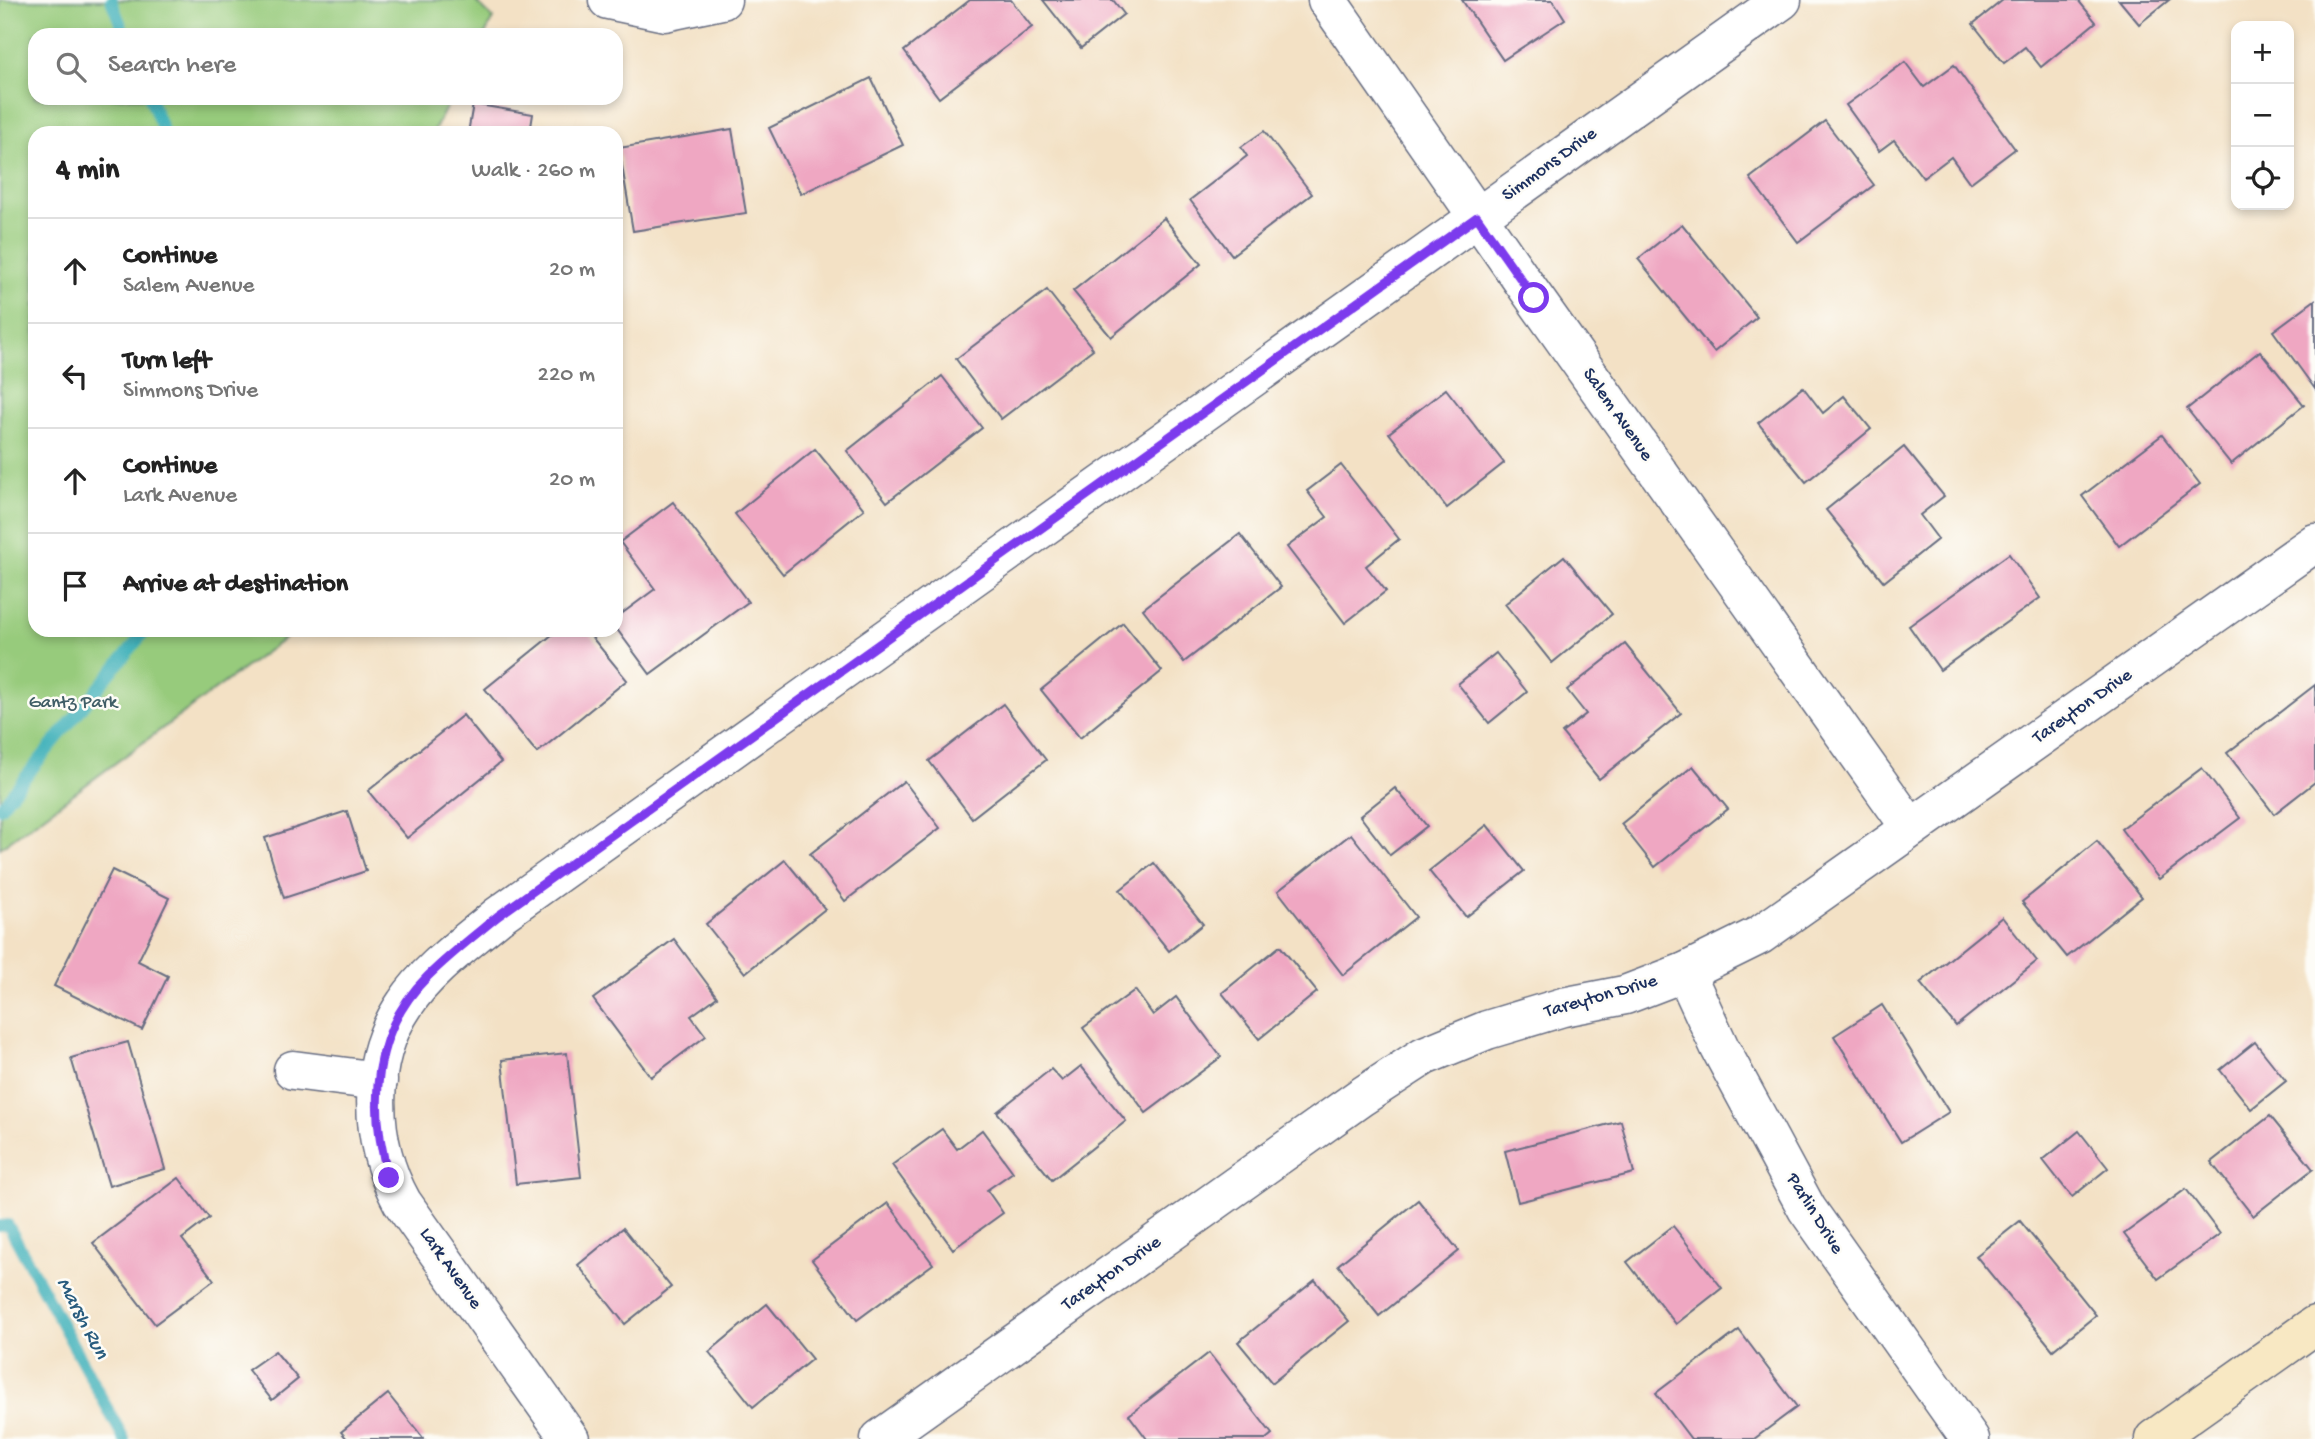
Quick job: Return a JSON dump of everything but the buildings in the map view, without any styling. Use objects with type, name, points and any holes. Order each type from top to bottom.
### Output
[{"type":"street","points":[[608,0],[664,12],[722,0]]},
{"type":"street","name":"Salem Avenue","points":[[1326,0],[1910,827]]},
{"type":"street","name":"Simmons Drive","points":[[378,1081],[384,1044],[404,1004],[427,977],[498,916],[1782,0]]},
{"type":"street","name":"Tareyton Drive","points":[[880,1439],[1361,1097],[1424,1056],[1487,1030],[1563,1007],[1625,995],[1685,972],[1760,935],[2315,543]]},
{"type":"street","name":"Parlin Drive","points":[[1685,972],[1720,1048],[1807,1209],[1970,1439]]},
{"type":"street","points":[[293,1070],[378,1081]]},
{"type":"street","name":"Lark Avenue","points":[[378,1081],[380,1149],[389,1178],[402,1202],[570,1439]]},
{"type":"street","points":[[2154,1439],[2315,1325]]},
{"type":"green space","name":"Gantz Park","points":[[0,0],[474,0],[493,18],[488,28],[28,28],[28,105],[447,105],[437,126],[28,126],[28,637],[286,637],[0,848]]},
{"type":"waterway","name":"Marsh Run","points":[[111,0],[122,28]]},
{"type":"waterway","name":"Marsh Run","points":[[153,105],[161,126]]},
{"type":"waterway","name":"Marsh Run","points":[[0,808],[140,637]]},
{"type":"waterway","name":"Marsh Run","points":[[0,1226],[8,1225],[124,1439]]},
{"type":"route","points":[[389,1178],[380,1149],[377,1117],[378,1081],[384,1044],[404,1004],[427,977],[498,916],[1477,217],[1534,298]]}]
